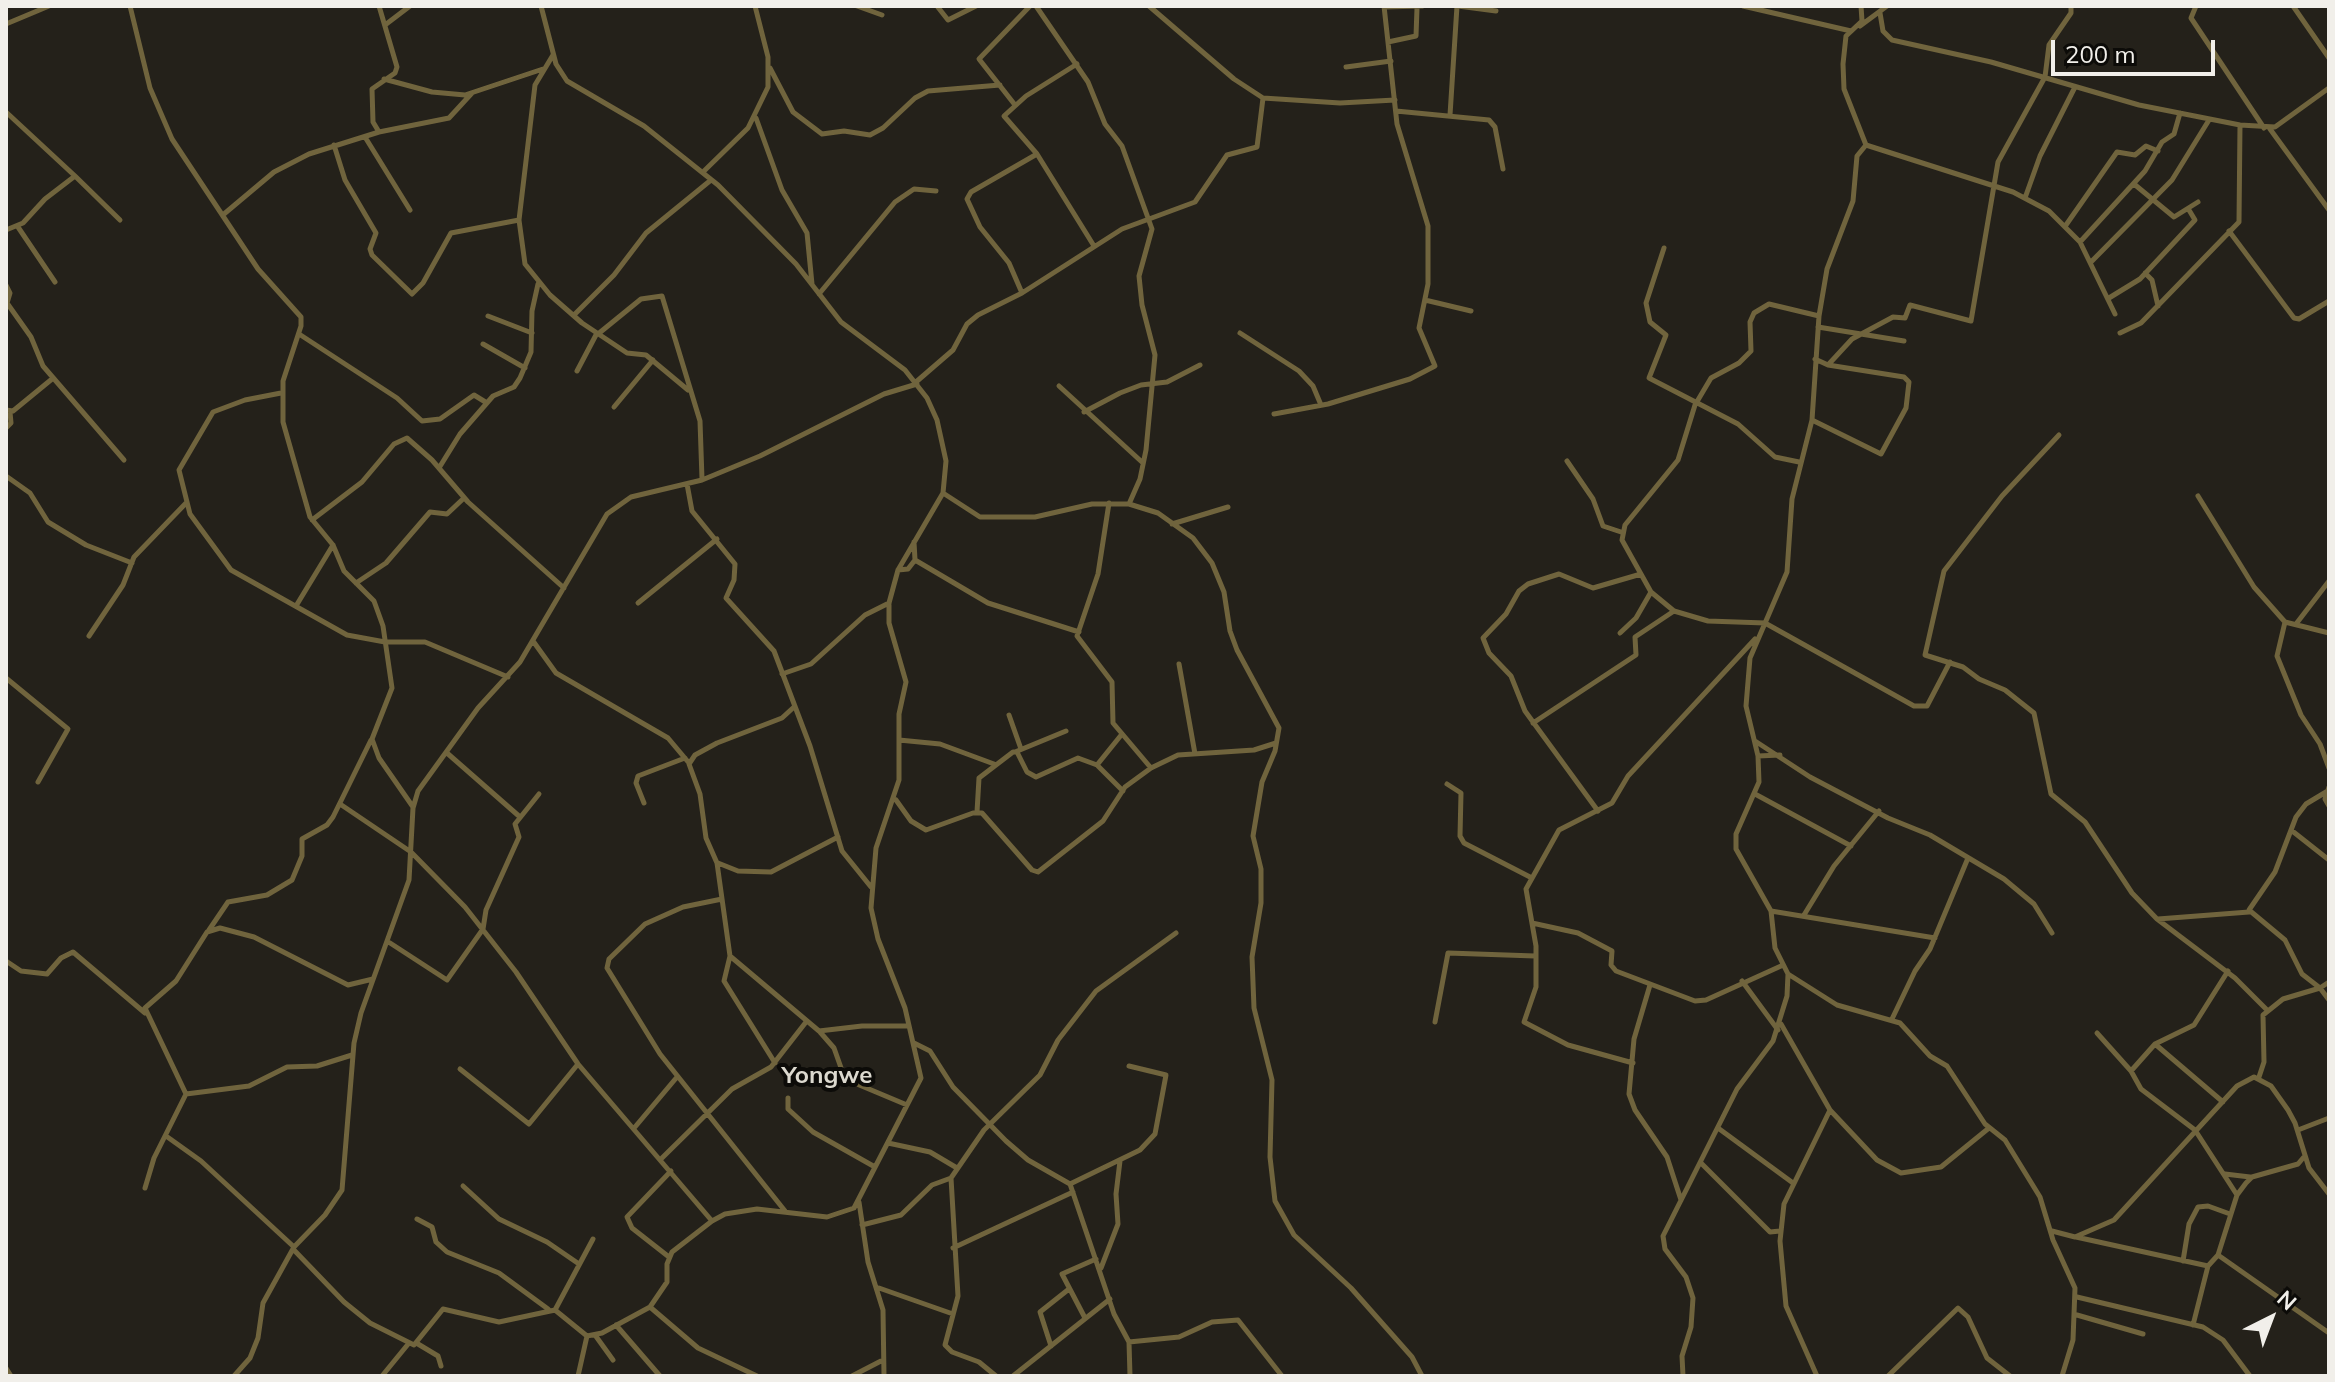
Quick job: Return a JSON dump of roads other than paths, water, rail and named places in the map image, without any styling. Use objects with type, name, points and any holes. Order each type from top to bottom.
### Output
[{"type":"street","points":[[6,24],[49,6]]},
{"type":"street","points":[[130,6],[157,109],[172,139],[258,269],[296,308],[302,323],[281,393],[283,422],[312,520],[333,545],[344,571],[374,601],[385,642],[392,688],[372,739],[340,804],[327,825],[302,839],[302,856],[292,880],[267,895],[228,902],[176,981],[146,1004],[145,1013]]},
{"type":"street","points":[[379,6],[397,67],[395,73],[372,89],[373,122],[379,132]]},
{"type":"street","points":[[385,25],[410,6]]},
{"type":"street","points":[[541,6],[553,54],[567,81],[644,126],[703,172],[812,285],[849,329],[894,360],[917,383],[943,442],[943,493],[898,570],[889,603],[889,623],[906,682],[899,714],[901,763],[895,799],[876,848],[872,888],[874,926],[898,986],[921,1078],[859,1202],[868,1262],[879,1288],[884,1376]]},
{"type":"street","points":[[755,6],[770,68],[793,112],[822,134],[844,131],[870,135],[928,91],[1000,85]]},
{"type":"street","points":[[857,6],[882,15]]},
{"type":"street","points":[[937,6],[948,20],[976,6]]},
{"type":"street","points":[[1015,105],[979,58],[1030,6]]},
{"type":"street","points":[[1036,6],[1077,64],[1105,124],[1122,146],[1146,219],[1153,231],[1139,276],[1142,305],[1155,344],[1149,430],[1143,463],[1129,504]]},
{"type":"street","points":[[1149,6],[1234,79],[1263,98],[1340,103],[1395,100]]},
{"type":"street","points":[[1450,115],[1457,6],[1496,11]]},
{"type":"street","points":[[1743,6],[1852,31]]},
{"type":"street","points":[[1859,27],[1863,17],[1861,6]]},
{"type":"street","points":[[1866,145],[1844,89],[1844,40],[1887,6]]},
{"type":"street","points":[[1828,365],[1857,336],[1893,317],[1905,318],[1910,305],[1971,321],[2003,150],[2045,77],[2049,45],[2071,13],[2071,6]]},
{"type":"street","points":[[2196,6],[2191,18],[2267,129],[2329,210]]},
{"type":"street","points":[[2293,6],[2329,58]]},
{"type":"street","points":[[1274,414],[1321,405],[1410,379],[1434,368],[1436,362],[1420,336],[1428,226],[1396,111],[1391,61],[1388,42],[1384,7],[1420,7],[1416,36],[1388,42]]},
{"type":"street","points":[[1880,13],[1883,31],[1892,40],[2209,120],[2267,129],[2329,88]]},
{"type":"street","points":[[553,54],[535,85],[519,220],[523,258],[538,283],[597,334],[627,353],[646,355],[688,390]]},
{"type":"street","points":[[1346,67],[1391,61]]},
{"type":"street","points":[[1077,64],[1015,105],[1004,116],[1037,154],[1094,246]]},
{"type":"street","points":[[384,79],[432,92],[472,93],[544,68]]},
{"type":"street","points":[[703,172],[756,117],[768,87],[770,68]]},
{"type":"street","points":[[2025,198],[2040,156],[2075,87]]},
{"type":"street","points":[[224,214],[274,172],[334,145],[449,118],[472,93]]},
{"type":"street","points":[[234,1376],[250,1358],[258,1338],[263,1303],[293,1248],[325,1215],[342,1190],[352,1055],[373,979],[405,892],[413,808],[424,781],[478,708],[508,677],[613,508],[631,497],[702,480],[760,456],[884,394],[917,383],[953,350],[972,319],[1022,293],[1094,246],[1146,219],[1189,206],[1201,196],[1227,155],[1257,147],[1263,98]]},
{"type":"street","points":[[1396,111],[1450,115],[1493,123],[1503,169]]},
{"type":"street","points":[[6,112],[120,220]]},
{"type":"street","points":[[2080,242],[2134,184],[2162,142],[2174,134],[2180,113]]},
{"type":"street","points":[[756,117],[782,190],[807,233],[812,285]]},
{"type":"street","points":[[2092,261],[2182,168],[2209,120]]},
{"type":"street","points":[[2120,333],[2141,323],[2239,222],[2240,125]]},
{"type":"street","points":[[365,137],[410,210]]},
{"type":"street","points":[[334,145],[345,180],[376,233],[370,249],[372,255],[393,279],[412,294],[423,283],[451,233],[519,220]]},
{"type":"street","points":[[1866,145],[2025,198],[2066,225],[2092,261],[2115,314]]},
{"type":"street","points":[[1866,145],[1857,156],[1853,201],[1827,269],[1819,316],[1812,420],[1792,499],[1787,572],[1759,635],[1747,677],[1746,706],[1758,756],[1759,782],[1736,834],[1736,849],[1771,911],[1775,948],[1781,966],[1788,974],[1837,1005],[1892,1019],[1930,1056],[1947,1066],[1989,1128],[2005,1140],[2040,1197],[2077,1297],[2073,1340],[2062,1376]]},
{"type":"street","points":[[2066,225],[2118,152],[2135,155],[2145,146],[2158,151]]},
{"type":"street","points":[[1022,293],[1009,263],[980,227],[967,199],[971,192],[1037,154]]},
{"type":"street","points":[[6,230],[18,227],[75,176]]},
{"type":"street","points":[[574,315],[608,282],[646,233],[711,180]]},
{"type":"street","points":[[2134,184],[2174,217],[2198,202]]},
{"type":"street","points":[[819,294],[895,202],[914,189],[936,191]]},
{"type":"street","points":[[2109,298],[2145,273],[2195,220],[2189,210]]},
{"type":"street","points":[[18,227],[55,282]]},
{"type":"street","points":[[2229,231],[2294,318],[2299,319],[2329,301]]},
{"type":"street","points":[[1664,248],[1646,303],[1648,319],[1666,335],[1649,378],[1695,405],[1738,424],[1781,461],[1799,462]]},
{"type":"street","points":[[2145,273],[2152,280],[2158,306]]},
{"type":"street","points":[[439,468],[460,434],[499,391],[514,387],[525,368],[538,283]]},
{"type":"street","points":[[6,285],[10,293],[7,303],[31,337],[52,379],[124,460]]},
{"type":"street","points":[[577,371],[597,334],[641,299],[659,294],[700,421],[702,480]]},
{"type":"street","points":[[1425,300],[1471,311]]},
{"type":"street","points":[[1819,316],[1769,304],[1759,309],[1750,322],[1751,351],[1739,363],[1711,378],[1695,405],[1678,460],[1621,532],[1622,540],[1651,592],[1674,611],[1708,621],[1765,623],[1920,707],[1927,706],[1950,662]]},
{"type":"street","points":[[488,316],[532,333]]},
{"type":"street","points":[[1818,327],[1857,336],[1904,341]]},
{"type":"street","points":[[1240,333],[1308,379],[1321,405]]},
{"type":"street","points":[[299,334],[397,398],[422,421],[440,419],[474,395],[487,403]]},
{"type":"street","points":[[483,344],[525,368]]},
{"type":"street","points":[[1812,420],[1881,454],[1906,408],[1909,382],[1904,377],[1828,365],[1815,359]]},
{"type":"street","points":[[614,407],[653,360]]},
{"type":"street","points":[[1084,412],[1120,393],[1167,382],[1200,365]]},
{"type":"street","points":[[6,428],[11,423],[8,411],[52,379]]},
{"type":"street","points":[[1059,386],[1143,463]]},
{"type":"street","points":[[281,393],[231,404],[210,415],[179,470],[190,514],[231,570],[317,621],[347,635],[385,642],[425,642],[508,677]]},
{"type":"street","points":[[2059,435],[2002,496],[1939,582],[1924,648],[1927,658],[1950,662],[2005,690],[2037,717],[2038,739],[2051,794],[2085,822],[2132,893],[2157,919],[2228,971],[2267,1010]]},
{"type":"street","points":[[312,520],[362,482],[403,438],[413,441],[464,498],[519,546],[536,567],[564,588]]},
{"type":"street","points":[[1567,461],[1593,499],[1603,526],[1621,532]]},
{"type":"street","points":[[6,476],[30,493],[48,522],[103,554],[132,563]]},
{"type":"street","points":[[687,484],[688,503],[735,564],[734,580],[726,598],[770,644],[842,851],[872,888]]},
{"type":"street","points":[[943,493],[980,517],[1035,517],[1109,503],[1129,504],[1158,513],[1198,542],[1216,571],[1237,650],[1277,718],[1279,736],[1262,782],[1253,836],[1261,869],[1261,903],[1252,957],[1254,1008],[1274,1097],[1270,1182],[1282,1218],[1294,1235],[1351,1288],[1412,1357],[1422,1376]]},
{"type":"street","points":[[2198,496],[2254,587],[2285,622],[2329,633]]},
{"type":"street","points":[[356,583],[381,568],[430,512],[447,514],[464,498]]},
{"type":"street","points":[[89,636],[121,589],[132,563],[188,501]]},
{"type":"street","points":[[1109,503],[1098,574],[1078,641],[1112,682],[1112,719],[1151,768]]},
{"type":"street","points":[[1171,524],[1228,507]]},
{"type":"street","points":[[638,603],[717,539]]},
{"type":"street","points":[[898,570],[908,569],[915,560],[914,542]]},
{"type":"street","points":[[296,606],[333,545]]},
{"type":"street","points":[[915,560],[1001,609],[1079,632]]},
{"type":"street","points":[[1598,811],[1533,723],[1518,699],[1511,676],[1486,648],[1484,635],[1502,620],[1519,591],[1528,584],[1559,574],[1593,588],[1641,574]]},
{"type":"street","points":[[2296,624],[2329,581]]},
{"type":"street","points":[[1620,633],[1636,618],[1651,592]]},
{"type":"street","points":[[782,674],[811,664],[865,615],[889,603]]},
{"type":"street","points":[[1533,723],[1636,655],[1635,637],[1674,611]]},
{"type":"street","points":[[2285,622],[2277,656],[2301,715],[2320,744],[2329,768]]},
{"type":"street","points":[[1633,1063],[1568,1045],[1526,1024],[1523,1019],[1536,987],[1532,923],[1526,889],[1559,830],[1598,811],[1618,796],[1628,776],[1759,635]]},
{"type":"street","points":[[532,641],[556,673],[668,738],[687,761],[700,794],[703,827],[717,863],[730,956],[724,981],[775,1063]]},
{"type":"street","points":[[1179,664],[1195,754]]},
{"type":"street","points":[[6,678],[68,729],[38,782]]},
{"type":"street","points":[[644,803],[636,783],[638,776],[687,761],[717,743],[782,718],[794,707]]},
{"type":"street","points":[[1009,715],[1027,772],[1036,777],[1078,758],[1097,765],[1123,791]]},
{"type":"street","points":[[977,812],[978,780],[995,764],[1018,750],[1066,731]]},
{"type":"street","points":[[1097,765],[1122,734]]},
{"type":"street","points":[[372,739],[379,758],[413,808]]},
{"type":"street","points":[[899,740],[940,744],[995,764]]},
{"type":"street","points":[[1754,741],[1810,777],[2004,879],[2034,904],[2052,933]]},
{"type":"street","points":[[895,799],[911,821],[926,830],[977,812],[987,817],[1032,870],[1038,872],[1103,821],[1123,791],[1151,768],[1178,755],[1254,750],[1276,743]]},
{"type":"street","points":[[447,753],[520,817]]},
{"type":"street","points":[[1758,756],[1780,755]]},
{"type":"street","points":[[1447,784],[1461,793],[1460,836],[1464,843],[1530,877]]},
{"type":"street","points":[[2249,912],[2275,872],[2291,830],[2306,804],[2327,790],[2329,806]]},
{"type":"street","points":[[387,941],[414,956],[446,981],[483,929],[486,910],[519,837],[515,825],[539,794]]},
{"type":"street","points":[[1755,794],[1851,846]]},
{"type":"street","points":[[340,804],[411,852],[483,929],[578,1064],[662,1158],[712,1221]]},
{"type":"street","points":[[1804,916],[1851,846],[1879,811]]},
{"type":"street","points":[[2291,830],[2329,860]]},
{"type":"street","points":[[717,863],[738,871],[771,872],[838,837]]},
{"type":"street","points":[[1892,1019],[1935,938],[1968,858]]},
{"type":"street","points":[[722,899],[683,907],[645,924],[606,964],[677,1077],[786,1212]]},
{"type":"street","points":[[1771,911],[1935,938]]},
{"type":"street","points":[[2157,919],[2249,912],[2285,940],[2302,974],[2320,988],[2329,1000]]},
{"type":"street","points":[[1532,923],[1578,933],[1614,953],[1611,965],[1616,971],[1701,1002],[1781,966]]},
{"type":"street","points":[[207,932],[220,928],[254,937],[348,985],[373,979]]},
{"type":"street","points":[[996,1376],[979,1362],[946,1347],[946,1335],[958,1296],[951,1178],[989,1125],[1040,1075],[1058,1040],[1096,991],[1176,933]]},
{"type":"street","points":[[6,961],[21,971],[47,974],[61,958],[73,952],[145,1013],[186,1094]]},
{"type":"street","points":[[1435,1022],[1448,953],[1535,956]]},
{"type":"street","points":[[730,956],[819,1031],[834,1048],[845,1079],[907,1105]]},
{"type":"street","points":[[2131,1071],[2155,1044],[2194,1025],[2228,971]]},
{"type":"street","points":[[1683,1376],[1682,1356],[1691,1327],[1693,1298],[1686,1277],[1663,1242],[1665,1231],[1737,1089],[1778,1030],[1788,974]]},
{"type":"street","points":[[1742,981],[1778,1030]]},
{"type":"street","points":[[2259,1077],[2264,1062],[2261,1026],[2267,1010],[2283,999],[2320,988],[2329,982]]},
{"type":"street","points":[[1650,985],[1637,1029],[1629,1089],[1635,1110],[1667,1157],[1682,1200]]},
{"type":"street","points":[[662,1158],[732,1089],[775,1063],[806,1022]]},
{"type":"street","points":[[1781,1023],[1830,1110],[1877,1160],[1901,1173],[1941,1167],[1989,1128]]},
{"type":"street","points":[[819,1031],[862,1026],[909,1026]]},
{"type":"street","points":[[2097,1033],[2131,1071],[2141,1089],[2195,1130],[2237,1195]]},
{"type":"street","points":[[914,1043],[930,1051],[953,1087],[989,1125],[1028,1160],[1070,1184],[1110,1299],[1129,1342],[1130,1376]]},
{"type":"street","points":[[2155,1044],[2223,1102]]},
{"type":"street","points":[[186,1094],[243,1087],[287,1067],[317,1066],[352,1055]]},
{"type":"street","points":[[460,1069],[529,1124],[578,1064]]},
{"type":"street","points":[[1070,1184],[1120,1161],[1148,1144],[1155,1134],[1166,1077],[1163,1072],[1140,1071],[1129,1066]]},
{"type":"street","points":[[635,1127],[677,1077]]},
{"type":"street","points":[[2075,1237],[2114,1220],[2243,1080],[2259,1077],[2271,1086],[2298,1130],[2309,1168],[2329,1194]]},
{"type":"street","points":[[145,1188],[154,1158],[186,1094]]},
{"type":"street","points":[[788,1098],[788,1109],[813,1132],[875,1167]]},
{"type":"street","points":[[1817,1376],[1786,1306],[1781,1276],[1780,1231],[1784,1204],[1830,1110]]},
{"type":"street","points":[[2298,1130],[2329,1118]]},
{"type":"street","points":[[1718,1128],[1793,1183]]},
{"type":"street","points":[[166,1136],[201,1161],[293,1248],[344,1302],[377,1328],[418,1344],[438,1356],[441,1366]]},
{"type":"street","points":[[888,1143],[930,1152],[957,1168]]},
{"type":"street","points":[[2224,1174],[2252,1177],[2298,1164],[2304,1157]]},
{"type":"street","points":[[1101,1268],[1118,1224],[1116,1194],[1120,1161]]},
{"type":"street","points":[[1701,1163],[1770,1232],[1780,1231]]},
{"type":"street","points":[[2298,1164],[2309,1168]]},
{"type":"street","points":[[669,1257],[632,1228],[627,1217],[671,1171]]},
{"type":"street","points":[[2193,1325],[2208,1266],[2218,1255],[2237,1195],[2252,1177]]},
{"type":"street","points":[[862,1225],[901,1215],[932,1185],[951,1178]]},
{"type":"street","points":[[463,1186],[493,1216],[547,1242],[579,1264]]},
{"type":"street","points":[[953,1248],[1073,1192]]},
{"type":"street","points":[[417,1219],[432,1227],[436,1242],[447,1252],[499,1273],[587,1336],[595,1335],[650,1307],[667,1282],[669,1257],[712,1221],[743,1210],[836,1216],[859,1202]]},
{"type":"street","points":[[2183,1261],[2189,1224],[2198,1207],[2208,1206],[2230,1214]]},
{"type":"street","points":[[2051,1231],[2208,1266]]},
{"type":"street","points":[[418,1344],[443,1309],[499,1322],[552,1310],[593,1239]]},
{"type":"street","points":[[2218,1255],[2329,1333]]},
{"type":"street","points":[[1085,1318],[1063,1272],[1096,1259]]},
{"type":"street","points":[[879,1288],[953,1314]]},
{"type":"street","points":[[1051,1346],[1040,1312],[1069,1289]]},
{"type":"street","points":[[2077,1297],[2193,1325],[2223,1340],[2250,1376]]},
{"type":"street","points":[[1013,1376],[1110,1299]]},
{"type":"street","points":[[650,1307],[698,1348],[757,1376]]},
{"type":"street","points":[[1888,1376],[1958,1308],[1968,1317],[1987,1358],[2010,1376]]},
{"type":"street","points":[[2077,1315],[2143,1334]]},
{"type":"street","points":[[1129,1342],[1179,1337],[1212,1322],[1238,1320],[1282,1376]]},
{"type":"street","points":[[616,1325],[660,1376]]},
{"type":"street","points":[[595,1335],[613,1360]]},
{"type":"street","points":[[578,1376],[587,1336]]},
{"type":"street","points":[[382,1376],[409,1343]]},
{"type":"street","points":[[852,1376],[881,1361]]},
{"type":"street","points":[[6,1368],[11,1376]]},
{"type":"district","name":"Yongwe","points":[[827,1076]]}]
